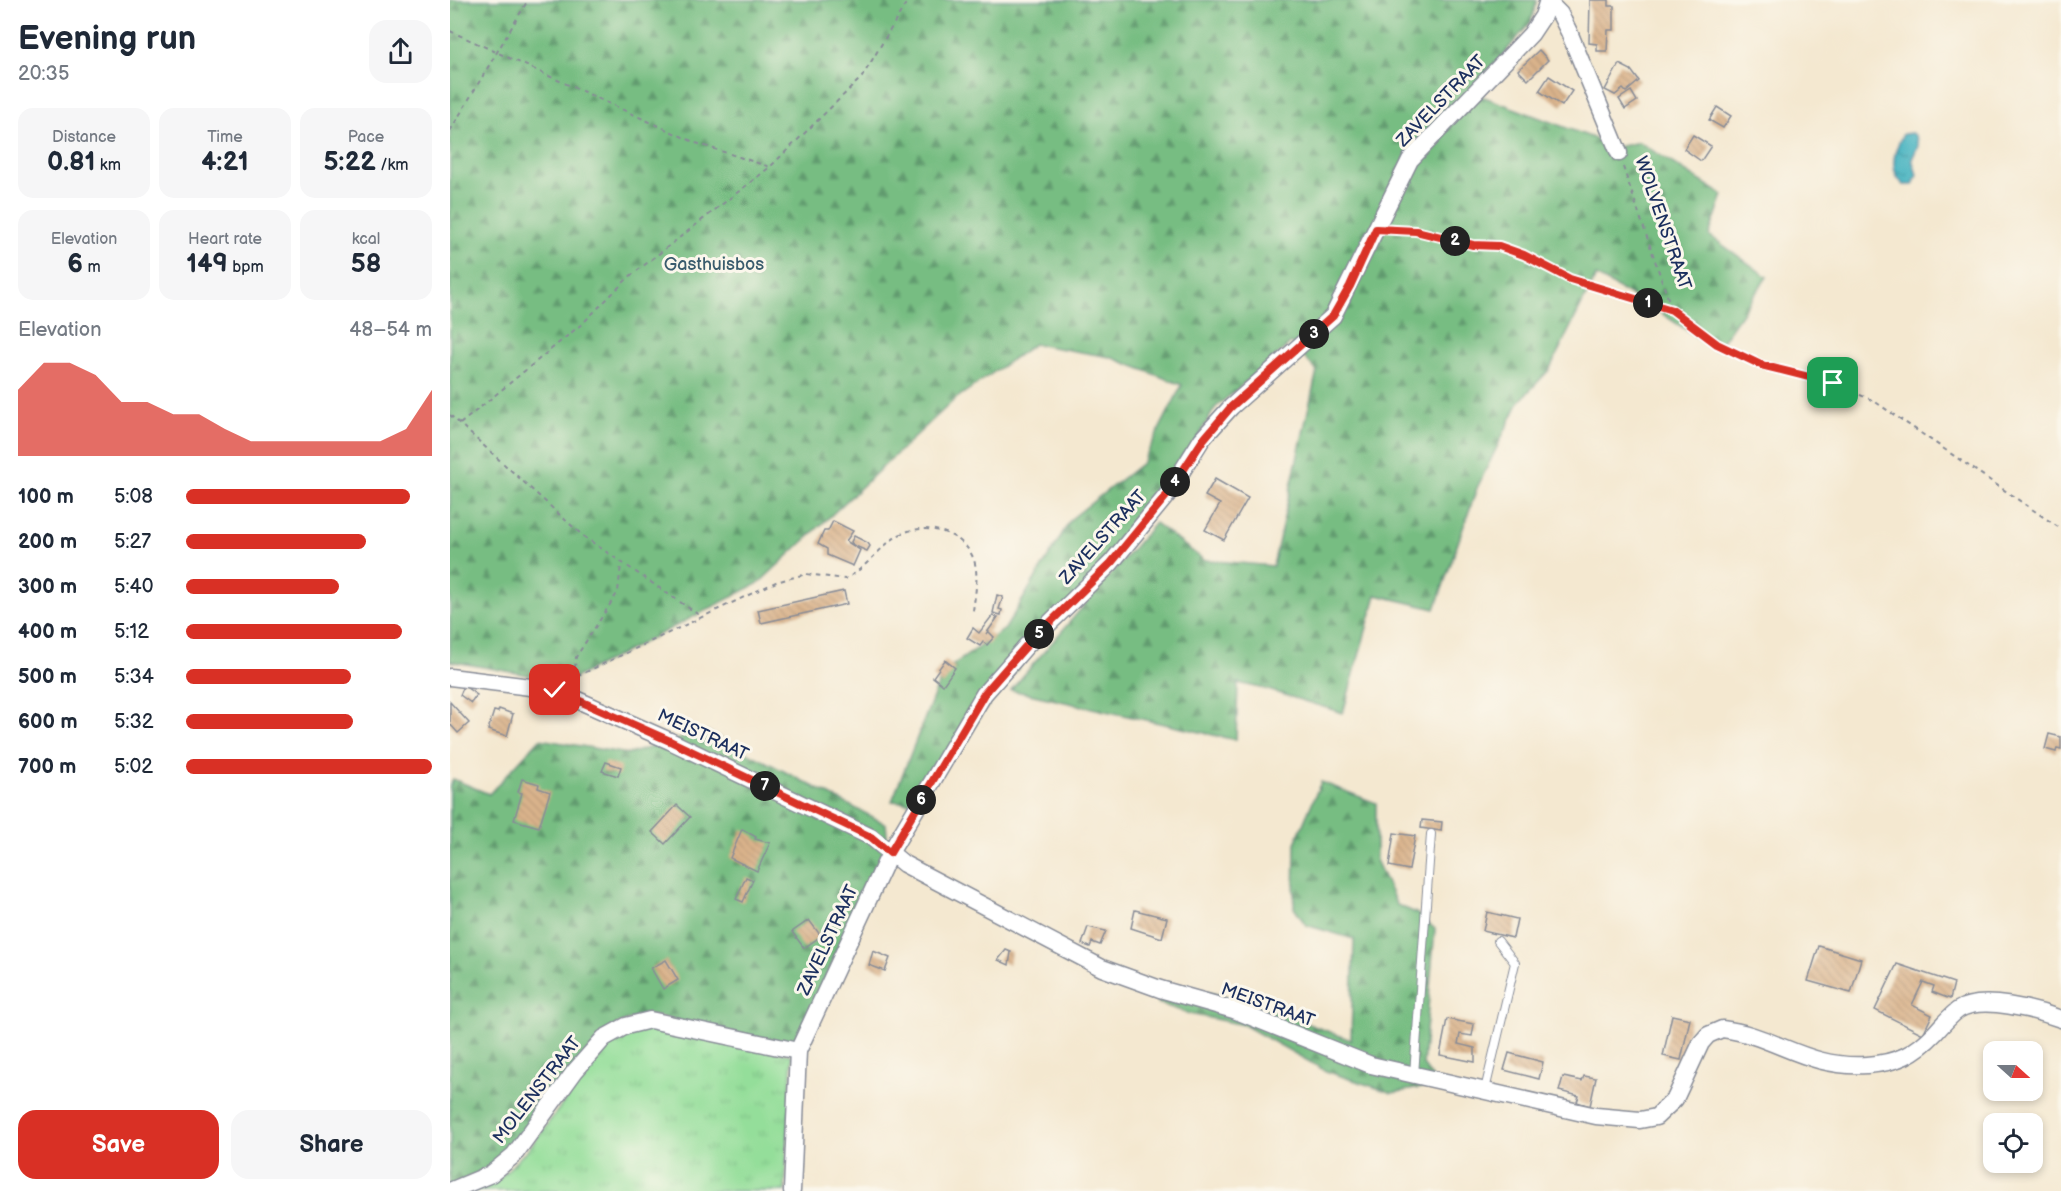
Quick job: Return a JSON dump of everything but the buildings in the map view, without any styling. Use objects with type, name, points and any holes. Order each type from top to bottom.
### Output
[{"type":"street","name":"WOLVENSTRAAT","points":[[1548,1],[1560,14],[1569,32],[1618,153]]},
{"type":"street","name":"ZAVELSTRAAT","points":[[798,1051],[890,853],[984,694],[1027,645],[1111,563],[1167,495],[1203,440],[1231,407],[1333,316],[1350,286],[1410,160],[1531,34],[1543,16],[1548,1]]},
{"type":"street","name":"MEISTRAAT","points":[[450,677],[555,690],[670,741],[871,837],[904,864],[1102,968],[1160,989],[1234,1010],[1371,1065],[1596,1116],[1647,1119],[1663,1112],[1675,1099],[1701,1042],[1708,1035],[1722,1029],[1817,1061],[1854,1065],[1884,1063],[1906,1057],[1924,1045],[1958,1010],[1969,1006],[1982,1004],[2021,1008],[2061,1019]]},
{"type":"street","name":"MOLENSTRAAT","points":[[450,1191],[491,1174],[514,1155],[575,1071],[604,1038],[626,1026],[650,1020],[798,1051]]},
{"type":"street","points":[[792,1191],[798,1051]]},
{"type":"lane","points":[[1414,1074],[1431,834]]},
{"type":"lane","points":[[1485,1090],[1515,963],[1498,941]]},
{"type":"path","points":[[450,130],[528,0]]},
{"type":"path","points":[[460,424],[583,323],[629,277],[771,167],[862,77],[908,0]]},
{"type":"path","points":[[450,32],[696,143],[771,167]]},
{"type":"path","name":"WOLVENSTRAAT","points":[[1618,153],[1672,310],[1717,344],[1761,365],[1833,383],[1874,401],[2061,530]]},
{"type":"path","points":[[1376,229],[1416,231],[1473,245],[1499,246],[1524,255],[1570,279],[1672,310]]},
{"type":"path","points":[[450,416],[583,536],[702,617]]},
{"type":"path","points":[[621,564],[618,592],[576,657],[574,677],[776,582],[806,574],[845,579],[872,561],[898,536],[924,528],[952,536],[970,553],[976,573],[973,611]]},
{"type":"green space","name":"Gasthuisbos","points":[[450,0],[1537,0],[1531,22],[1471,92],[1617,147],[1639,142],[1723,195],[1709,235],[1767,277],[1716,350],[1655,309],[1596,276],[1549,370],[1519,402],[1477,488],[1435,609],[1376,595],[1343,713],[1238,683],[1236,740],[1011,690],[1155,523],[1204,560],[1273,566],[1317,371],[1291,343],[1215,408],[1168,488],[1112,560],[1015,672],[932,776],[922,804],[892,801],[943,672],[1005,629],[1071,519],[1142,463],[1182,385],[1110,357],[1034,344],[954,400],[759,583],[567,682],[450,661]]},
{"type":"green space","points":[[706,731],[886,824],[888,845],[794,1045],[645,1014],[616,1025],[497,1163],[450,1186],[450,786],[453,779],[489,794],[540,739],[628,754]]},
{"type":"green space","points":[[1321,782],[1376,803],[1376,860],[1397,905],[1416,913],[1435,929],[1423,1065],[1438,1085],[1392,1093],[1326,1071],[1244,1025],[1190,1014],[1158,1003],[1164,992],[1205,1006],[1207,992],[1249,1002],[1351,1040],[1354,939],[1306,925],[1294,908],[1295,843]]},
{"type":"green space","points":[[648,1026],[792,1055],[785,1191],[471,1191],[501,1177],[530,1147],[611,1040]]},
{"type":"water","points":[[1912,133],[1916,136],[1918,146],[1912,159],[1917,175],[1913,185],[1904,185],[1896,174],[1895,154],[1903,134]]},
{"type":"route","points":[[555,690],[670,741],[871,837],[890,853],[984,694],[1027,645],[1111,563],[1167,495],[1203,440],[1231,407],[1333,316],[1350,286],[1376,229],[1416,231],[1473,245],[1499,246],[1524,255],[1570,279],[1672,310],[1717,344],[1761,365],[1803,373],[1833,383]]}]
